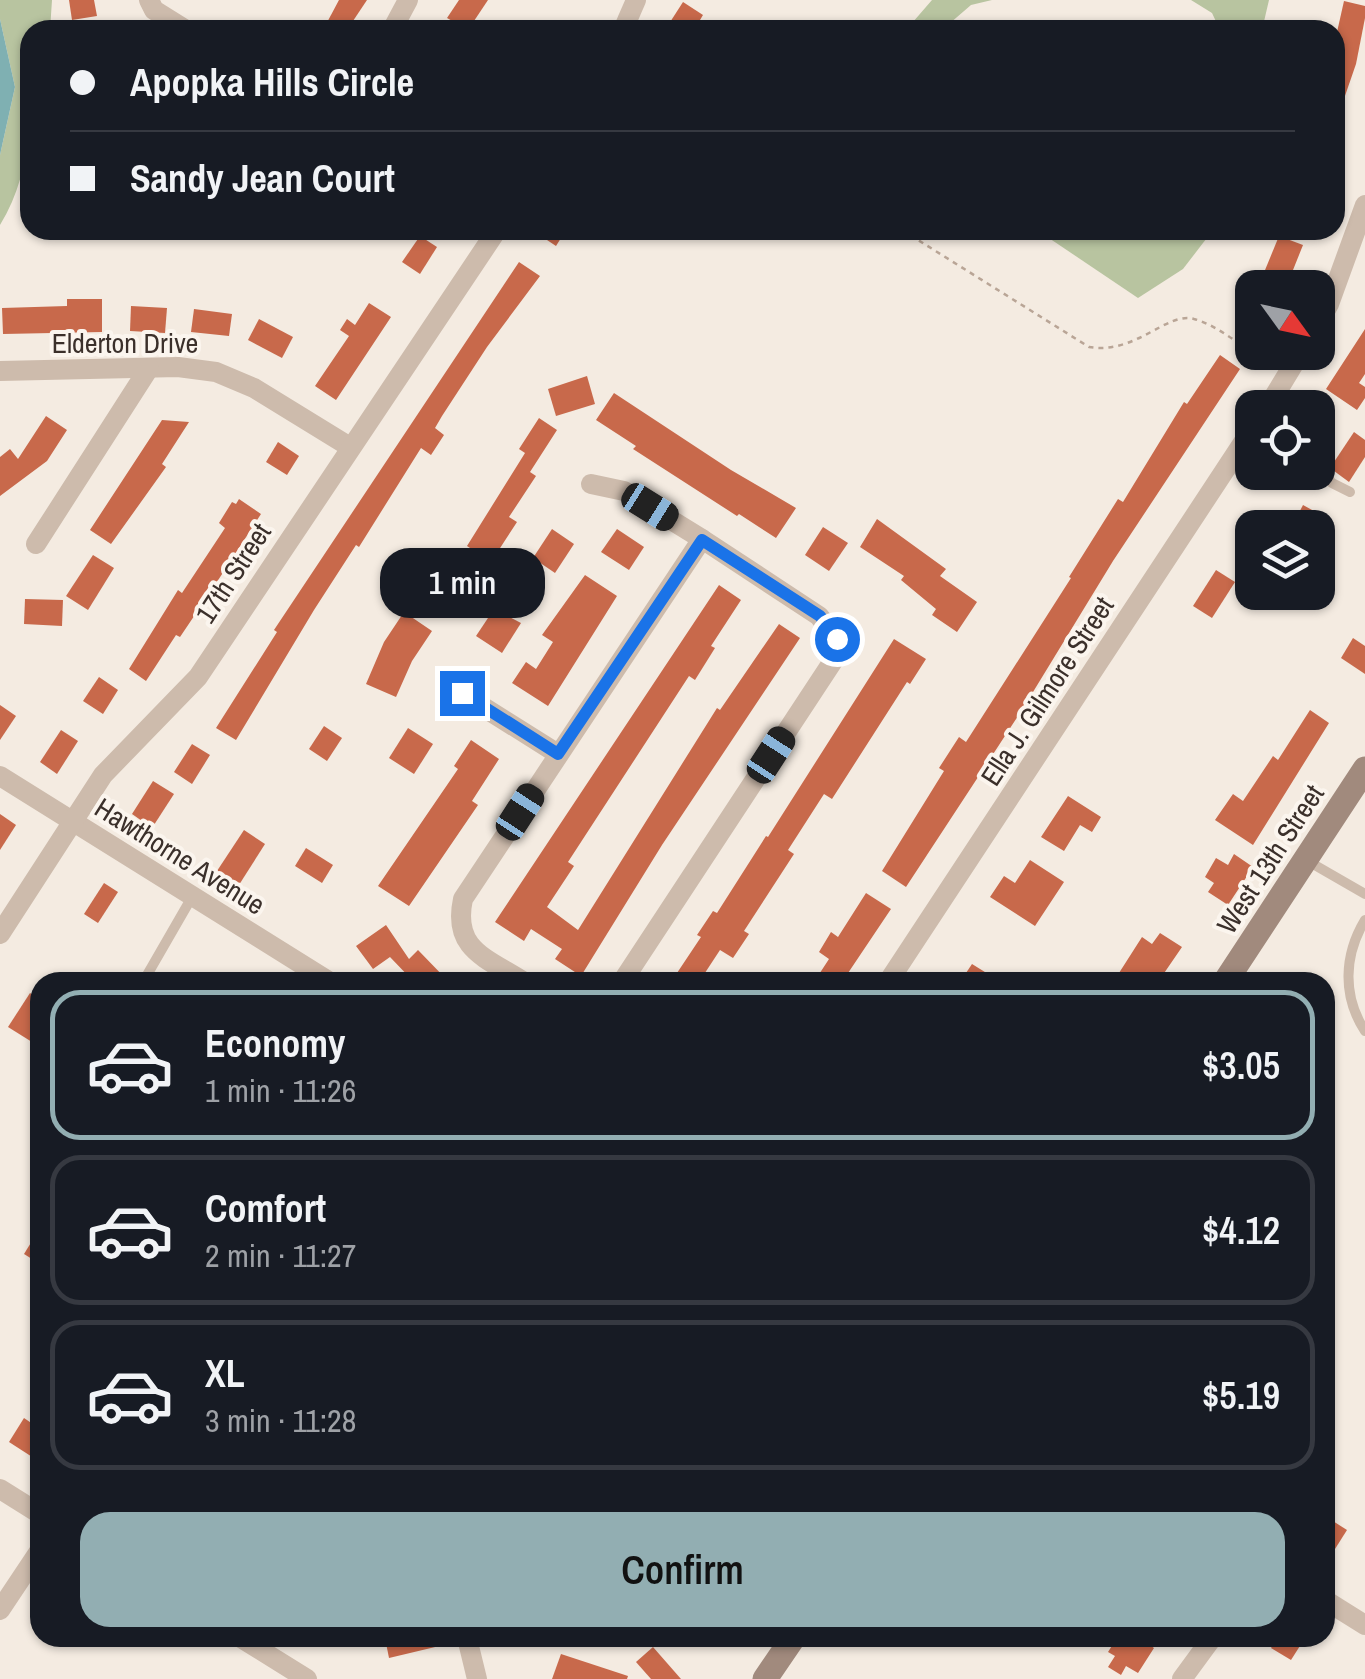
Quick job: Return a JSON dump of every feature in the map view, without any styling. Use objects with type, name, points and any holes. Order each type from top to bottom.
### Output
[{"type":"street","points":[[150,0],[154,10],[170,20]]},
{"type":"street","points":[[1335,288],[1365,205]]},
{"type":"street","name":"17th Street","points":[[0,934],[103,775],[198,676],[489,240]]},
{"type":"street","points":[[36,544],[149,368]]},
{"type":"street","name":"Elderton Drive","points":[[0,371],[149,368],[216,372],[254,388],[350,447]]},
{"type":"street","points":[[1279,390],[1291,370]]},
{"type":"street","name":"Ella J. Gilmore Street","points":[[895,972],[1235,455]]},
{"type":"street","points":[[590,484],[624,491],[820,616],[837,639],[835,658],[629,972]]},
{"type":"street","points":[[509,972],[470,947],[458,922],[463,899],[702,540]]},
{"type":"street","points":[[462,693],[558,754]]},
{"type":"street","name":"West 13th Street","points":[[1232,972],[1365,770]]},
{"type":"street","name":"Hawthorne Avenue","points":[[0,776],[314,972]]},
{"type":"street","points":[[0,1489],[30,1508]]},
{"type":"street","points":[[0,1610],[30,1565]]},
{"type":"street","points":[[1335,1606],[1365,1625]]},
{"type":"street","points":[[255,1647],[307,1679]]},
{"type":"street","points":[[469,1647],[477,1679]]},
{"type":"street","points":[[766,1679],[787,1647]]},
{"type":"street","points":[[1182,1679],[1205,1647]]},
{"type":"lane","points":[[1335,485],[1350,492]]},
{"type":"lane","points":[[1306,860],[1365,894]]},
{"type":"lane","points":[[149,972],[193,896]]},
{"type":"lane","points":[[1365,920],[1355,937],[1347,974],[1357,1019],[1365,1031]]},
{"type":"path","points":[[918,240],[1089,347],[1104,350],[1126,346],[1177,318],[1192,318],[1287,377]]},
{"type":"green space","points":[[0,0],[52,0],[51,20],[20,20],[20,179],[0,225],[0,155],[15,87],[0,19]]},
{"type":"green space","points":[[932,0],[992,0],[971,5],[954,20],[915,20]]},
{"type":"green space","points":[[1191,0],[1269,0],[1264,20],[1215,20],[1212,13]]},
{"type":"green space","points":[[1052,240],[1205,240],[1183,269],[1138,298]]},
{"type":"water","points":[[0,19],[15,87],[0,155]]},
{"type":"building","points":[[69,0],[94,0],[97,16],[72,20]]},
{"type":"building","points":[[339,0],[367,0],[354,20],[328,20]]},
{"type":"building","points":[[459,0],[488,0],[475,20],[447,18]]},
{"type":"building","points":[[1344,1],[1365,6],[1356,64],[1345,96],[1345,20],[1340,20]]},
{"type":"building","points":[[683,2],[703,15],[700,20],[671,20]]},
{"type":"building","points":[[417,240],[437,247],[420,274],[402,262]]},
{"type":"building","points":[[1277,240],[1303,245],[1293,270],[1265,270]]},
{"type":"building","points":[[519,262],[540,276],[442,416],[435,428],[444,435],[431,455],[421,448],[314,610],[236,740],[216,728],[277,632],[274,630]]},
{"type":"building","points":[[67,299],[102,299],[102,332],[3,334],[2,308],[67,306]]},
{"type":"building","points":[[369,303],[391,317],[336,400],[315,386],[349,336],[340,330],[347,319],[355,325]]},
{"type":"building","points":[[131,306],[167,308],[165,333],[130,331]]},
{"type":"building","points":[[194,309],[232,314],[229,336],[191,332]]},
{"type":"building","points":[[259,319],[293,337],[282,358],[248,340]]},
{"type":"building","points":[[1365,329],[1365,374],[1359,383],[1365,387],[1365,398],[1357,410],[1335,395],[1335,390],[1326,389]]},
{"type":"building","points":[[1220,355],[1239,370],[906,887],[882,871],[944,771],[939,768],[959,737],[966,742],[1118,499],[1123,502],[1184,402],[1187,404]]},
{"type":"building","points":[[587,376],[595,404],[556,416],[548,389]]},
{"type":"building","points":[[614,393],[796,508],[776,538],[633,449],[636,446],[596,420]]},
{"type":"building","points":[[46,416],[67,430],[47,461],[0,496],[0,457],[10,449],[18,459]]},
{"type":"building","points":[[539,418],[557,430],[530,472],[536,476],[509,517],[517,522],[491,562],[467,546],[525,453],[519,449]]},
{"type":"building","points":[[162,420],[189,422],[162,464],[166,467],[111,544],[90,530]]},
{"type":"building","points":[[1354,432],[1365,440],[1365,457],[1349,482],[1335,472],[1335,460]]},
{"type":"building","points":[[278,442],[299,456],[287,475],[266,462]]},
{"type":"building","points":[[239,499],[261,514],[180,637],[176,635],[146,681],[129,669],[178,590],[182,593],[225,528],[219,523],[232,502],[236,504]]},
{"type":"building","points":[[877,519],[946,569],[940,576],[977,602],[957,632],[932,615],[936,609],[901,580],[904,576],[860,547]]},
{"type":"building","points":[[823,527],[848,543],[829,571],[805,555]]},
{"type":"building","points":[[552,529],[574,544],[555,573],[533,558]]},
{"type":"building","points":[[617,529],[644,547],[629,570],[601,552]]},
{"type":"building","points":[[93,555],[114,568],[88,610],[66,596]]},
{"type":"building","points":[[1216,570],[1235,582],[1212,618],[1193,606]]},
{"type":"building","points":[[433,571],[474,571],[474,597],[434,597]]},
{"type":"building","points":[[585,575],[617,596],[548,706],[512,683],[526,662],[536,669],[553,642],[542,635]]},
{"type":"building","points":[[719,585],[741,600],[711,646],[715,648],[695,680],[689,676],[568,862],[574,866],[547,907],[578,930],[717,708],[720,710],[779,624],[800,638],[662,845],[583,972],[575,972],[555,959],[562,949],[531,929],[524,941],[495,922]]},
{"type":"building","points":[[25,599],[63,600],[62,626],[24,624]]},
{"type":"building","points":[[494,609],[521,623],[502,653],[476,636]]},
{"type":"building","points":[[404,612],[432,631],[412,661],[396,697],[366,684],[384,642]]},
{"type":"building","points":[[1353,638],[1365,646],[1365,674],[1341,658]]},
{"type":"building","points":[[894,639],[926,659],[832,799],[824,794],[788,850],[794,854],[744,931],[749,934],[733,958],[720,950],[706,972],[678,972],[713,911],[717,913]]},
{"type":"building","points":[[99,677],[118,690],[103,714],[83,701]]},
{"type":"building","points":[[0,705],[16,716],[0,740]]},
{"type":"building","points":[[1310,710],[1329,723],[1253,845],[1215,820],[1233,794],[1243,801],[1273,756],[1278,760]]},
{"type":"building","points":[[324,726],[342,738],[327,761],[309,749]]},
{"type":"building","points":[[408,728],[433,744],[414,774],[389,758]]},
{"type":"building","points":[[61,730],[78,741],[57,774],[40,762]]},
{"type":"building","points":[[471,740],[499,759],[472,801],[478,805],[409,906],[378,886],[458,769],[454,766]]},
{"type":"building","points":[[192,744],[210,755],[192,784],[174,772]]},
{"type":"building","points":[[153,781],[174,794],[152,828],[132,814]]},
{"type":"building","points":[[1068,796],[1101,817],[1092,832],[1080,825],[1064,851],[1041,837]]},
{"type":"building","points":[[0,814],[16,825],[0,850]]},
{"type":"building","points":[[244,830],[265,844],[237,888],[215,874]]},
{"type":"building","points":[[306,848],[333,865],[322,883],[295,866]]},
{"type":"building","points":[[1234,854],[1253,867],[1228,905],[1208,892],[1214,883],[1205,877],[1216,858],[1228,865]]},
{"type":"building","points":[[1030,860],[1064,882],[1035,926],[990,897],[1004,876],[1015,883]]},
{"type":"building","points":[[104,883],[118,892],[98,923],[84,914]]},
{"type":"building","points":[[866,893],[891,909],[849,972],[821,972],[829,959],[819,952],[831,932],[838,937]]},
{"type":"building","points":[[386,925],[409,959],[418,950],[439,972],[404,972],[390,957],[373,969],[356,946]]},
{"type":"building","points":[[1160,933],[1182,947],[1165,972],[1120,972],[1142,937],[1152,944]]},
{"type":"building","points":[[972,964],[985,972],[967,972]]},
{"type":"building","points":[[30,993],[30,1041],[8,1027]]},
{"type":"building","points":[[24,1418],[30,1422],[30,1456],[9,1442]]},
{"type":"building","points":[[1335,1522],[1347,1530],[1335,1549]]},
{"type":"building","points":[[387,1647],[435,1647],[389,1658]]},
{"type":"building","points":[[653,1647],[681,1679],[651,1679],[636,1662]]},
{"type":"building","points":[[1111,1647],[1154,1648],[1138,1673],[1126,1666],[1121,1675],[1108,1667],[1115,1656],[1108,1652]]},
{"type":"building","points":[[1272,1647],[1299,1647],[1291,1660]]},
{"type":"building","points":[[561,1654],[628,1676],[627,1679],[552,1679]]},
{"type":"route","points":[[462,693],[558,754],[702,540],[820,616],[837,639]]}]
